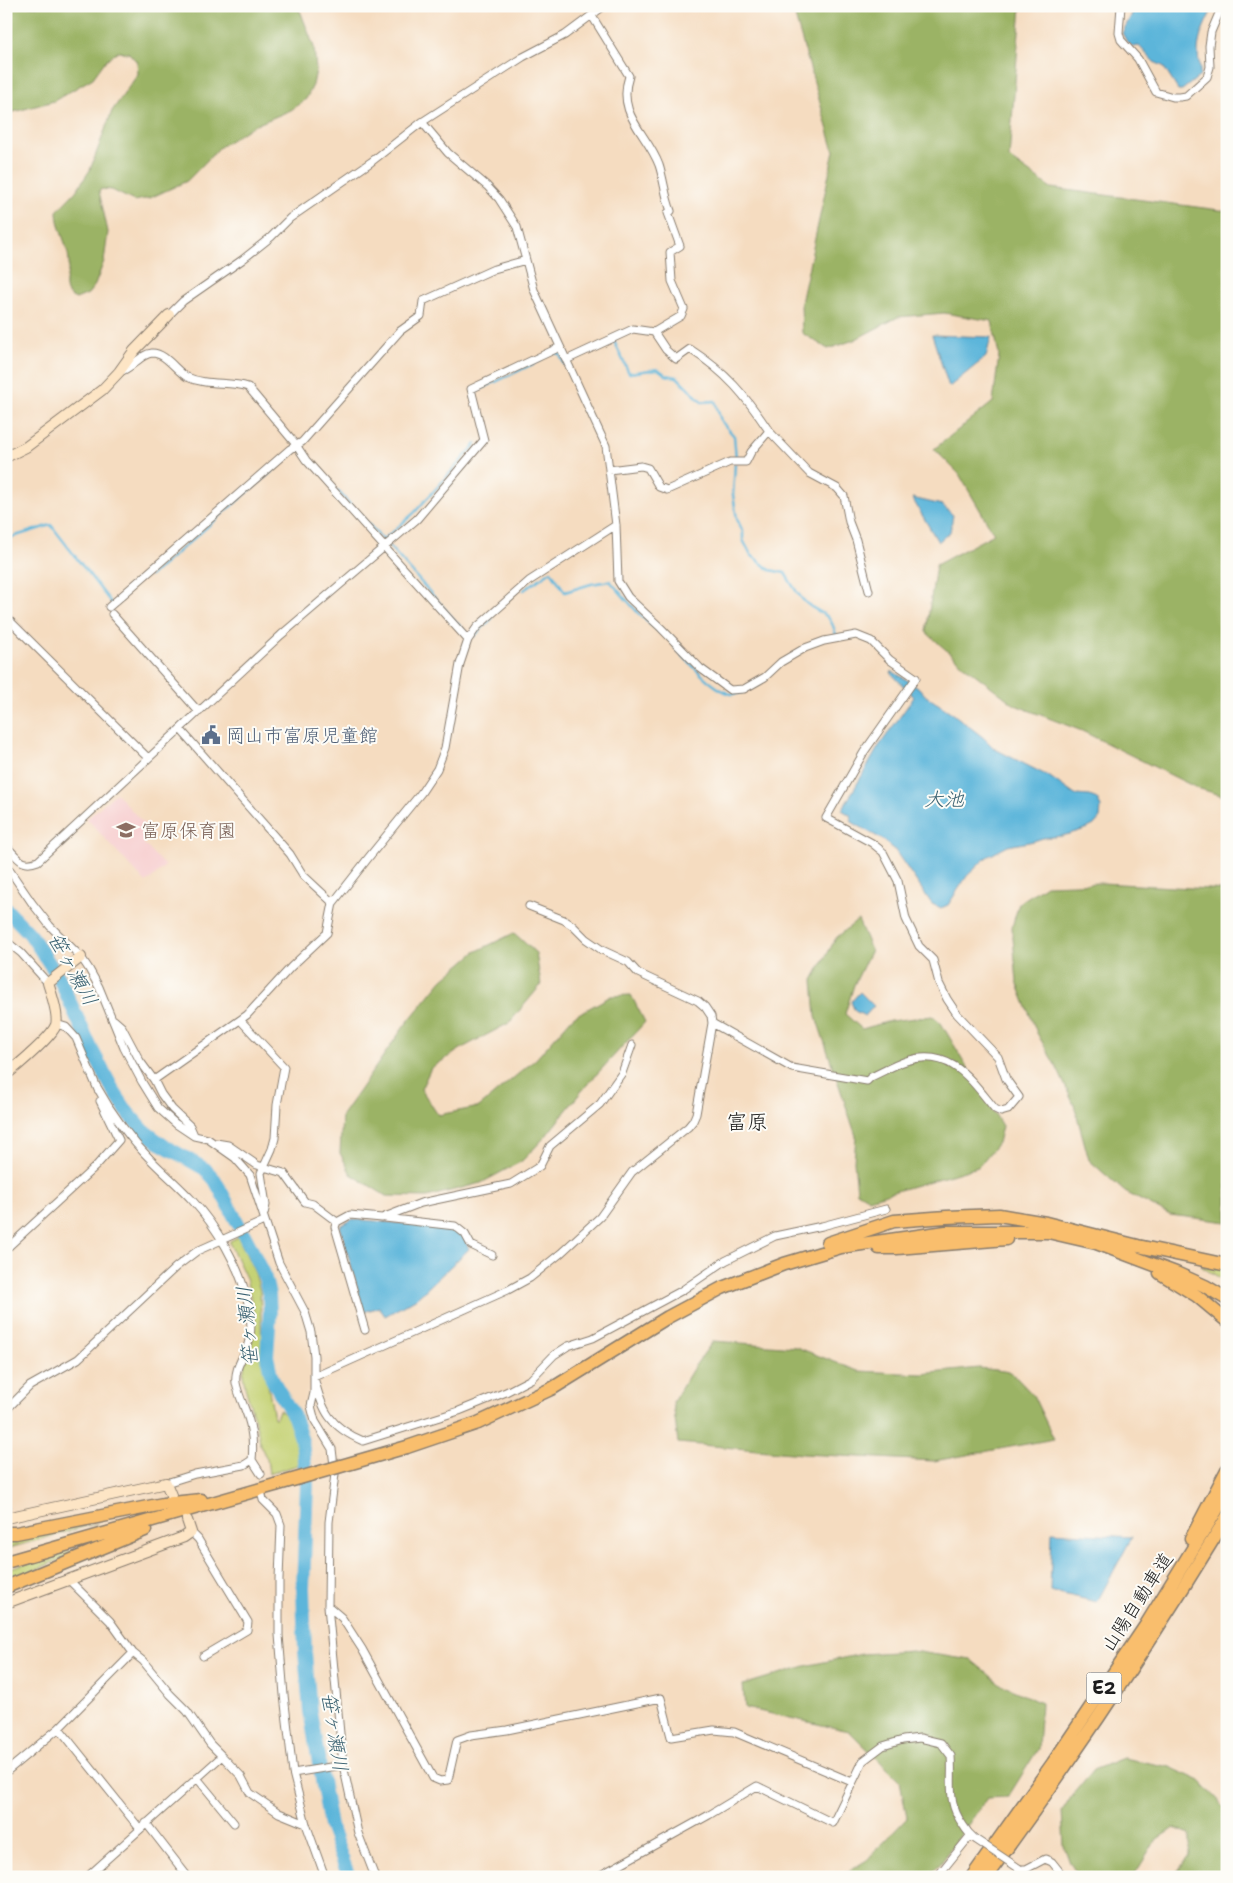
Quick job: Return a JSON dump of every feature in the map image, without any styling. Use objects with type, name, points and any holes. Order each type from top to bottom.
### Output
[{"type":"highway","points":[[6,1554],[201,1500],[274,1482],[478,1423],[553,1388],[668,1317],[722,1288],[894,1222],[946,1217],[999,1215],[1096,1243],[1176,1272],[1227,1299]]},
{"type":"highway","points":[[840,1243],[946,1232],[1047,1228],[1227,1265]]},
{"type":"highway","points":[[1138,1246],[1227,1291]]},
{"type":"highway","points":[[1129,1255],[1197,1296],[1227,1321]]},
{"type":"highway","points":[[1146,1625],[1227,1470]]},
{"type":"highway","points":[[6,1587],[215,1503],[274,1482]]},
{"type":"highway","name":"山陽自動車道","points":[[972,1877],[1053,1763],[1146,1625],[1227,1494]]},
{"type":"highway","points":[[6,1533],[16,1533],[163,1504],[201,1500]]},
{"type":"highway","points":[[6,1562],[215,1503]]},
{"type":"highway","name":"山陽自動車道","points":[[986,1877],[1062,1770],[1184,1587],[1227,1517]]},
{"type":"street","points":[[566,360],[633,329],[654,332],[681,316],[684,309],[672,281],[670,252],[680,246],[668,213],[671,211],[659,166],[651,148],[633,122],[626,103],[625,88],[630,76],[589,6]]},
{"type":"street","points":[[6,457],[26,447],[102,390],[119,372],[134,351],[183,301],[242,260],[296,214],[371,162],[422,122],[523,56],[565,35],[604,6]]},
{"type":"street","points":[[1120,6],[1118,32],[1120,40],[1138,59],[1156,92],[1173,97],[1186,96],[1209,73],[1211,32],[1222,6]]},
{"type":"street","points":[[422,122],[448,153],[487,186],[499,199],[517,226],[534,290],[606,446],[616,525],[618,581],[628,597],[700,668],[730,690],[744,689],[765,677],[781,662],[805,648],[824,641],[856,636],[871,641],[890,660],[916,678],[864,752],[826,818],[872,843],[883,852],[898,881],[906,919],[919,946],[933,960],[939,983],[947,999],[957,1014],[998,1057],[1006,1079],[1019,1097],[1008,1110],[1001,1112],[996,1109],[965,1073],[946,1060],[926,1058],[907,1061],[871,1077],[867,1081],[792,1068],[712,1024]]},
{"type":"street","points":[[199,712],[111,607],[302,442],[400,331],[421,316],[423,300],[494,269],[526,260]]},
{"type":"street","points":[[654,332],[666,350],[676,359],[690,350],[705,359],[734,383],[769,431],[809,473],[837,488],[844,496],[849,522],[856,540],[869,591]]},
{"type":"street","points":[[6,846],[24,864],[38,861],[281,635],[417,519],[484,440],[471,389],[560,347]]},
{"type":"street","points":[[119,372],[128,370],[144,355],[151,353],[159,354],[185,376],[196,381],[240,384],[248,387],[306,460],[468,640]]},
{"type":"street","points":[[609,470],[641,466],[648,468],[659,487],[667,490],[730,462],[746,462],[751,452],[769,431]]},
{"type":"street","points":[[154,1080],[241,1020],[327,933],[333,904],[421,793],[437,769],[444,748],[460,664],[468,640],[477,627],[528,580],[616,525]]},
{"type":"street","points":[[6,617],[148,758]]},
{"type":"street","points":[[181,730],[290,854],[303,875],[333,904]]},
{"type":"street","points":[[6,865],[50,926],[81,957],[99,987],[124,1048],[158,1108],[176,1124],[194,1136],[208,1139],[235,1158],[250,1175],[279,1263],[305,1312],[311,1332],[314,1377],[312,1406],[315,1421],[332,1449],[335,1474],[329,1522],[328,1606],[343,1765],[358,1833],[375,1877]]},
{"type":"street","points":[[314,1377],[508,1290],[530,1278],[561,1253],[600,1217],[632,1172],[694,1121],[712,1024],[711,1016],[705,1007],[698,1001],[638,973],[628,962],[602,950],[564,920],[529,906]]},
{"type":"street","points":[[6,940],[21,953],[48,983],[54,1003],[56,1024],[50,1034],[6,1076]]},
{"type":"street","points":[[48,983],[81,957]]},
{"type":"street","points":[[112,1018],[122,1027],[140,1061],[172,1110],[190,1126],[194,1136]]},
{"type":"street","points":[[241,1020],[284,1067],[277,1105],[275,1138],[261,1173],[266,1205],[264,1218]]},
{"type":"street","points":[[56,1024],[66,1027],[76,1038],[106,1104],[127,1133],[150,1160],[193,1201],[222,1239],[242,1282],[252,1325],[248,1345],[236,1370],[236,1383],[251,1429],[252,1460],[261,1474]]},
{"type":"street","points":[[382,1218],[421,1202],[511,1184],[540,1166],[550,1146],[600,1104],[611,1090],[622,1073],[632,1045]]},
{"type":"street","points":[[6,1249],[96,1166],[119,1140],[98,1097],[98,1087]]},
{"type":"street","points":[[213,1142],[228,1145],[257,1165],[284,1173],[305,1202],[313,1204],[337,1222]]},
{"type":"street","points":[[314,1377],[321,1401],[330,1420],[352,1436],[363,1441],[459,1411],[506,1392],[531,1379],[554,1355],[568,1346],[593,1338],[680,1291],[724,1261],[775,1236],[822,1226],[886,1208]]},
{"type":"street","points":[[365,1330],[335,1227],[337,1222],[350,1215],[455,1226],[465,1234],[471,1245],[492,1255]]},
{"type":"street","points":[[6,1410],[30,1386],[78,1359],[176,1267],[197,1251],[264,1218]]},
{"type":"street","points":[[6,1518],[166,1483],[195,1474],[244,1465],[252,1460]]},
{"type":"street","points":[[166,1483],[171,1495]]},
{"type":"street","points":[[262,1495],[263,1500],[277,1514],[281,1525],[279,1634],[293,1773],[306,1824],[326,1877]]},
{"type":"street","points":[[187,1520],[191,1532],[198,1539],[248,1622],[247,1630],[203,1656]]},
{"type":"street","points":[[6,1603],[184,1537],[191,1532]]},
{"type":"street","points":[[69,1580],[110,1621],[133,1653],[143,1661],[170,1694],[187,1711],[210,1744],[241,1776],[250,1793],[279,1813],[306,1824]]},
{"type":"street","points":[[328,1606],[342,1618],[362,1649],[433,1778],[440,1781],[448,1780],[457,1740],[471,1735],[507,1730],[662,1698],[671,1737],[714,1730],[734,1732],[852,1782]]},
{"type":"street","points":[[6,1772],[59,1728],[133,1653]]},
{"type":"street","points":[[59,1728],[140,1829]]},
{"type":"street","points":[[596,1877],[709,1815],[757,1786],[833,1823],[863,1761],[883,1746],[903,1740],[920,1738],[941,1743],[952,1756],[952,1806],[958,1818],[973,1838],[1020,1869],[1026,1869],[1045,1859],[1052,1862],[1064,1877]]},
{"type":"street","points":[[87,1877],[222,1756]]},
{"type":"street","points":[[293,1773],[343,1765]]},
{"type":"street","points":[[197,1778],[234,1823]]},
{"type":"street","points":[[146,1823],[188,1877]]},
{"type":"street","points":[[937,1877],[973,1838]]},
{"type":"shaded area","points":[[116,793],[154,835],[144,844],[165,866],[146,883],[87,819]]},
{"type":"green space","points":[[6,6],[297,6],[314,47],[316,70],[313,85],[306,99],[291,110],[251,127],[220,147],[187,181],[150,198],[134,201],[112,190],[102,189],[99,191],[108,232],[104,261],[95,285],[88,294],[76,299],[67,292],[66,288],[69,261],[57,218],[57,211],[76,191],[90,170],[112,111],[138,74],[137,62],[129,53],[118,52],[106,60],[93,78],[54,101],[6,114]]},
{"type":"green space","points":[[792,6],[1021,6],[1009,158],[1051,188],[1227,211],[1227,797],[1197,788],[1082,731],[1015,705],[963,665],[926,632],[936,565],[994,534],[959,474],[934,449],[993,402],[999,355],[992,321],[944,313],[898,317],[854,340],[828,349],[802,333],[801,303],[834,151]]},
{"type":"green space","points":[[1102,883],[1227,890],[1227,1222],[1170,1215],[1125,1192],[1089,1160],[1074,1105],[1058,1070],[1037,1033],[1017,982],[1012,927],[1019,903],[1046,885]]},
{"type":"green space","points":[[858,920],[871,950],[854,985],[845,1014],[862,1029],[890,1021],[933,1016],[941,1023],[1002,1126],[998,1143],[978,1167],[869,1199],[857,1192],[854,1161],[856,1136],[816,1017],[813,980],[836,938]]},
{"type":"green space","points":[[514,933],[536,953],[541,985],[509,1023],[464,1047],[431,1068],[421,1089],[438,1115],[479,1107],[536,1059],[573,1017],[611,996],[631,995],[645,1022],[585,1087],[545,1137],[522,1161],[481,1183],[427,1197],[386,1196],[351,1174],[340,1153],[342,1115],[405,1025],[442,980],[475,952]]},
{"type":"green space","points":[[238,1237],[255,1273],[260,1291],[262,1352],[274,1418],[276,1418],[279,1410],[285,1414],[295,1435],[298,1465],[269,1474],[267,1459],[260,1445],[243,1374],[253,1339],[254,1312],[246,1278],[230,1244],[230,1241]]},
{"type":"green space","points":[[1200,1266],[1227,1269],[1227,1282]]},
{"type":"green space","points":[[713,1341],[796,1347],[858,1371],[922,1374],[979,1368],[1011,1372],[1033,1395],[1054,1439],[934,1461],[803,1454],[678,1443],[673,1402],[694,1367]]},
{"type":"green space","points":[[98,1523],[6,1549],[6,1538]]},
{"type":"green space","points":[[104,1541],[6,1582],[6,1569]]},
{"type":"green space","points":[[912,1651],[971,1660],[1002,1685],[1041,1703],[1038,1749],[1008,1797],[987,1798],[941,1863],[928,1877],[839,1877],[867,1860],[907,1818],[900,1781],[849,1731],[745,1708],[743,1685],[805,1666],[862,1654]]},
{"type":"green space","points":[[1123,1758],[1170,1767],[1200,1781],[1225,1807],[1227,1818],[1226,1877],[1173,1877],[1190,1855],[1190,1834],[1174,1828],[1157,1839],[1133,1877],[1079,1877],[1070,1863],[1064,1846],[1062,1812],[1073,1794],[1093,1770]]},
{"type":"water","points":[[1131,6],[1214,6],[1203,28],[1200,40],[1198,52],[1200,76],[1182,90],[1178,90],[1163,66],[1154,62],[1139,46],[1133,47],[1127,42],[1122,33],[1132,14]]},
{"type":"water","points":[[932,335],[991,337],[986,357],[949,387]]},
{"type":"water","points":[[912,498],[942,505],[953,515],[950,532],[938,542]]},
{"type":"water","name":"大池","points":[[892,671],[918,687],[926,696],[952,713],[995,749],[1050,777],[1075,795],[1090,796],[1097,799],[1101,807],[1100,818],[1094,825],[1086,829],[1062,836],[1008,846],[987,857],[967,876],[948,905],[941,908],[932,904],[894,849],[883,840],[852,822],[850,815],[842,810],[879,746],[914,697],[891,673]]},
{"type":"water","points":[[860,992],[874,1006],[865,1016],[855,1011],[851,1002]]},
{"type":"water","points":[[353,1219],[451,1228],[464,1237],[469,1249],[417,1298],[385,1316],[379,1307],[364,1312],[340,1226]]},
{"type":"water","points":[[1052,1532],[1132,1537],[1097,1602],[1050,1591]]},
{"type":"waterway","points":[[612,342],[614,341],[629,373],[658,369],[666,375],[677,377],[702,402],[715,401],[721,421],[734,436],[736,459]]},
{"type":"waterway","points":[[555,353],[560,354],[564,364],[566,364]]},
{"type":"waterway","points":[[475,396],[477,391],[541,360]]},
{"type":"waterway","points":[[337,490],[383,540],[414,513],[476,444]]},
{"type":"waterway","points":[[150,576],[293,453]]},
{"type":"waterway","points":[[735,464],[733,495],[737,519],[743,532],[743,540],[751,555],[770,570],[785,573],[805,602],[827,617],[836,635]]},
{"type":"waterway","points":[[6,539],[51,525],[112,604]]},
{"type":"waterway","points":[[389,546],[466,633]]},
{"type":"waterway","points":[[524,590],[551,571],[565,592],[591,584],[610,581],[639,614],[661,633]]},
{"type":"waterway","points":[[474,636],[492,618]]},
{"type":"waterway","points":[[674,646],[716,687],[731,694],[743,692]]},
{"type":"waterway","points":[[750,689],[760,684]]},
{"type":"waterway","name":"笹ヶ瀬川","points":[[6,909],[30,934],[59,978],[91,1048],[113,1090],[128,1113],[144,1131],[163,1145],[205,1169],[215,1180],[265,1278],[270,1312],[267,1356],[272,1379],[294,1417],[302,1441],[307,1485],[303,1588],[305,1652],[310,1711],[330,1826],[349,1877]]},
{"type":"place","name":"岡山市富原児童館","points":[[211,735]]},
{"type":"place","name":"富原保育園","points":[[126,830]]},
{"type":"district","name":"富原","points":[[747,1122]]}]
